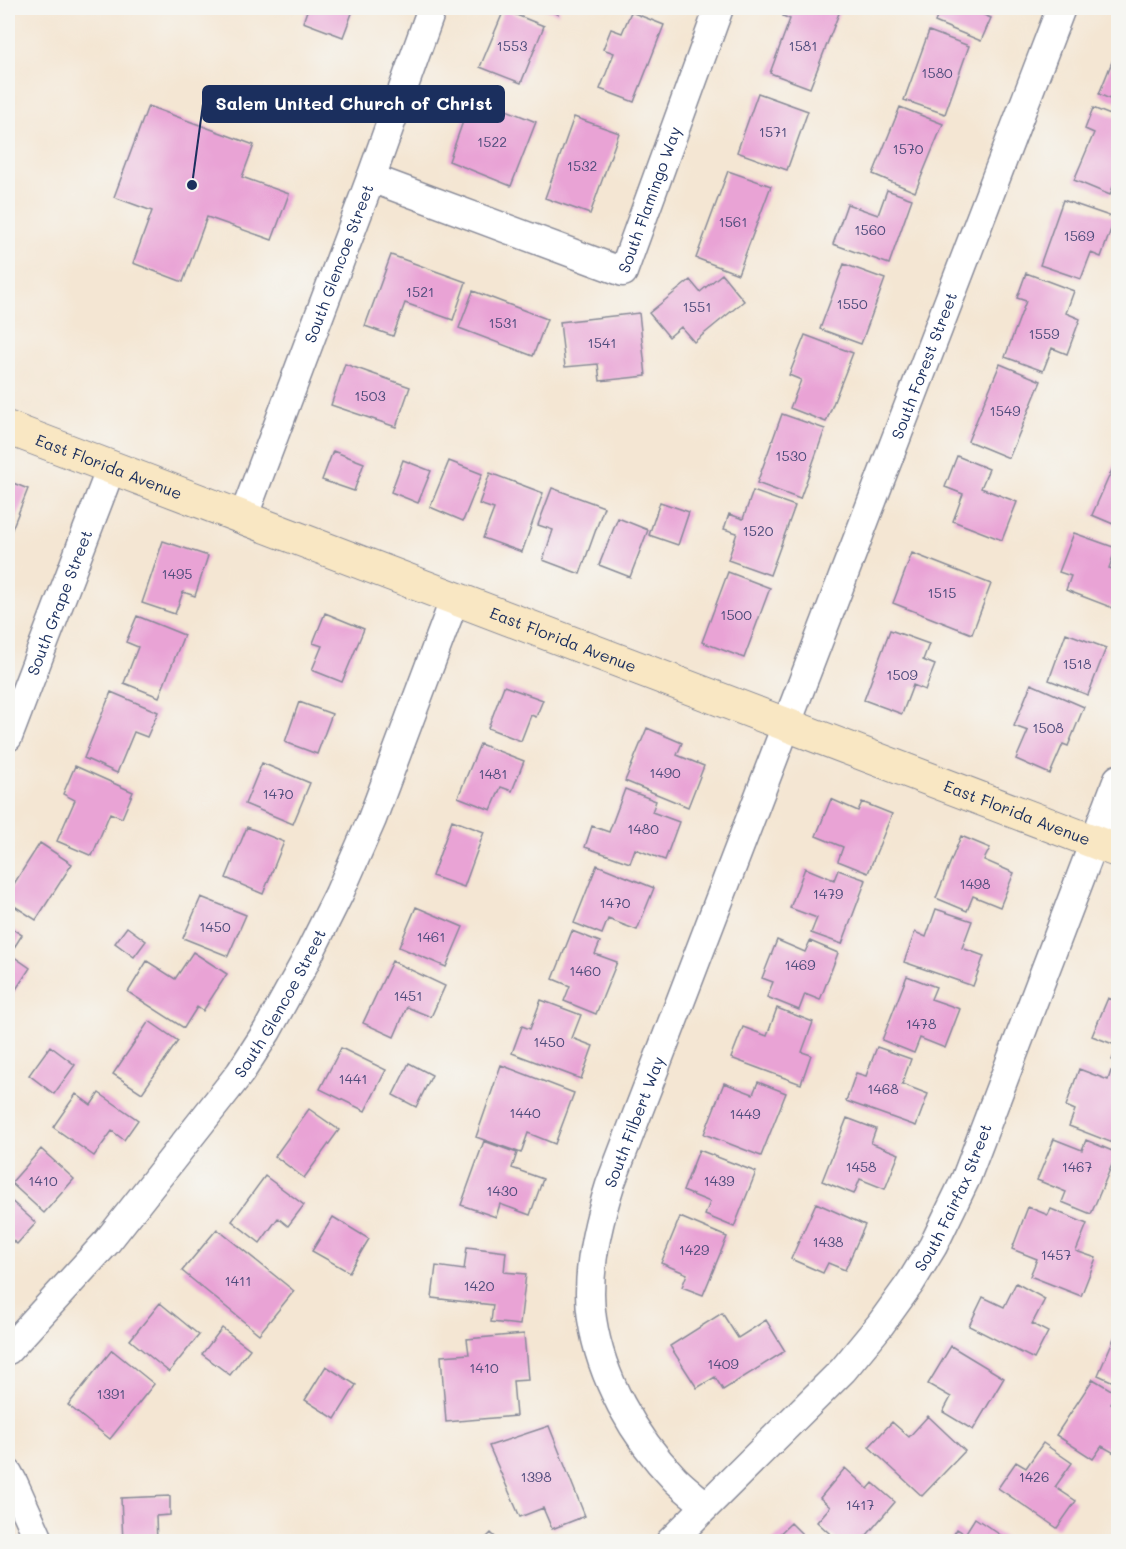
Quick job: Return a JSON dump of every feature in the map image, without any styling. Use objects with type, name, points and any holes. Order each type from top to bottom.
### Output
[{"type":"street","name":"South Glencoe Street","points":[[243,518],[371,178],[432,8]]},
{"type":"street","name":"South Flamingo Way","points":[[371,178],[623,272],[719,8]]},
{"type":"street","name":"South Forest Street","points":[[787,724],[1061,8]]},
{"type":"street","name":"East Florida Avenue","points":[[8,428],[1107,846]]},
{"type":"street","name":"South Grape Street","points":[[8,737],[111,468]]},
{"type":"street","name":"South Glencoe Street","points":[[8,1350],[105,1242],[240,1073],[267,1031],[334,904],[367,829],[455,598]]},
{"type":"street","name":"South Filbert Way","points":[[706,1506],[675,1479],[653,1453],[624,1411],[603,1362],[592,1318],[591,1272],[598,1224],[610,1185],[787,724]]},
{"type":"street","name":"South Fairfax Street","points":[[670,1542],[843,1370],[880,1325],[933,1246],[966,1178],[1107,846],[1119,779]]},
{"type":"street","points":[[8,1473],[40,1542]]},
{"type":"building","points":[[308,8],[354,8],[343,37],[303,22]]},
{"type":"building","points":[[542,8],[560,8],[558,14]]},
{"type":"building","points":[[786,8],[841,8],[810,88],[770,73],[790,19],[783,16]]},
{"type":"building","points":[[941,8],[987,8],[984,15],[991,18],[981,41],[935,22]]},
{"type":"building","points":[[504,10],[544,26],[521,83],[480,67]]},
{"type":"building","points":[[631,12],[664,25],[634,102],[600,89],[614,53],[603,49],[611,29],[622,33]]},
{"type":"building","points":[[929,31],[969,46],[945,114],[904,100]]},
{"type":"building","points":[[1118,47],[1118,103],[1099,94]]},
{"type":"building","points":[[758,93],[808,111],[787,170],[737,152]]},
{"type":"building","points":[[472,96],[536,122],[511,186],[449,161]]},
{"type":"building","points":[[148,106],[254,145],[242,177],[289,194],[272,240],[207,217],[183,282],[133,263],[152,211],[114,197]]},
{"type":"building","points":[[900,107],[943,124],[915,192],[873,174]]},
{"type":"building","points":[[1093,108],[1118,118],[1118,173],[1110,195],[1074,180],[1094,133],[1085,129]]},
{"type":"building","points":[[574,117],[619,133],[590,214],[545,198]]},
{"type":"building","points":[[728,171],[771,186],[738,274],[696,258]]},
{"type":"building","points":[[887,190],[912,199],[889,264],[833,244],[847,204],[878,215]]},
{"type":"building","points":[[1063,200],[1115,218],[1101,257],[1091,253],[1081,279],[1040,265]]},
{"type":"building","points":[[391,255],[466,282],[453,320],[405,303],[393,336],[365,326]]},
{"type":"building","points":[[844,264],[885,279],[861,344],[820,329]]},
{"type":"building","points":[[1026,273],[1074,291],[1066,313],[1080,319],[1067,354],[1052,348],[1043,371],[1005,357],[1026,301],[1017,298]]},
{"type":"building","points":[[722,274],[744,301],[694,342],[681,327],[669,337],[649,313],[690,280],[700,292]]},
{"type":"building","points":[[473,291],[547,319],[533,356],[459,328]]},
{"type":"building","points":[[639,313],[646,376],[600,381],[598,364],[565,367],[560,322]]},
{"type":"building","points":[[805,335],[853,353],[826,422],[790,408],[801,380],[789,375]]},
{"type":"building","points":[[345,364],[410,387],[396,427],[331,405]]},
{"type":"building","points":[[1000,364],[1041,381],[1009,458],[968,441]]},
{"type":"building","points":[[782,414],[825,429],[800,499],[757,483]]},
{"type":"building","points":[[333,451],[364,463],[354,491],[322,480]]},
{"type":"building","points":[[957,456],[989,469],[981,488],[1017,502],[1002,540],[953,521],[963,494],[945,487]]},
{"type":"building","points":[[403,460],[431,471],[418,503],[391,492]]},
{"type":"building","points":[[449,461],[482,474],[463,521],[430,507]]},
{"type":"building","points":[[1115,463],[1118,465],[1118,526],[1092,515]]},
{"type":"building","points":[[490,473],[543,493],[522,552],[483,538],[494,509],[479,504]]},
{"type":"building","points":[[8,481],[28,489],[8,539]]},
{"type":"building","points":[[552,488],[604,507],[580,574],[543,560],[553,530],[538,525]]},
{"type":"building","points":[[753,491],[795,506],[770,575],[728,560],[737,533],[724,529],[729,514],[743,519]]},
{"type":"building","points":[[660,502],[689,512],[678,545],[649,535]]},
{"type":"building","points":[[618,518],[648,530],[630,577],[599,565]]},
{"type":"building","points":[[1074,533],[1116,548],[1109,568],[1118,571],[1118,610],[1066,590],[1071,576],[1059,572]]},
{"type":"building","points":[[163,541],[208,556],[195,596],[183,592],[175,614],[142,603]]},
{"type":"building","points":[[912,553],[991,584],[972,634],[893,603]]},
{"type":"building","points":[[728,572],[770,588],[744,658],[702,642]]},
{"type":"building","points":[[325,613],[364,629],[342,682],[312,670],[322,646],[313,643]]},
{"type":"building","points":[[137,616],[184,635],[159,697],[124,683],[138,647],[126,642]]},
{"type":"building","points":[[890,630],[929,644],[923,660],[935,665],[925,690],[913,685],[902,714],[864,700]]},
{"type":"building","points":[[1066,633],[1106,648],[1088,695],[1049,680]]},
{"type":"building","points":[[1031,684],[1084,707],[1068,746],[1063,744],[1050,774],[1016,759],[1028,731],[1014,726]]},
{"type":"building","points":[[504,686],[543,700],[536,717],[531,715],[521,741],[488,728]]},
{"type":"building","points":[[111,692],[158,712],[147,737],[134,732],[117,773],[84,758]]},
{"type":"building","points":[[299,702],[332,714],[317,754],[285,742]]},
{"type":"building","points":[[647,728],[682,743],[677,755],[704,766],[688,807],[625,781]]},
{"type":"building","points":[[480,744],[524,761],[512,791],[501,787],[491,810],[458,797]]},
{"type":"building","points":[[262,763],[310,783],[293,824],[245,804]]},
{"type":"building","points":[[75,766],[133,792],[122,818],[110,813],[92,856],[57,841],[75,800],[63,794]]},
{"type":"building","points":[[625,789],[656,801],[652,812],[679,822],[665,860],[635,849],[630,863],[585,847],[592,826],[609,832]]},
{"type":"building","points":[[831,799],[858,811],[862,802],[892,814],[868,873],[838,861],[843,847],[816,836]]},
{"type":"building","points":[[452,820],[484,832],[464,887],[432,876]]},
{"type":"building","points":[[247,827],[284,842],[263,894],[226,878]]},
{"type":"building","points":[[961,836],[990,848],[984,860],[1014,873],[1000,907],[973,896],[967,911],[936,898]]},
{"type":"building","points":[[40,843],[72,864],[36,920],[8,902],[8,893]]},
{"type":"building","points":[[597,865],[654,888],[637,930],[608,919],[602,934],[574,923]]},
{"type":"building","points":[[805,868],[834,880],[838,870],[866,880],[842,944],[811,933],[817,918],[790,908]]},
{"type":"building","points":[[201,897],[246,915],[228,956],[183,938]]},
{"type":"building","points":[[416,907],[463,927],[446,967],[399,947]]},
{"type":"building","points":[[936,909],[972,921],[962,948],[984,956],[973,986],[904,962],[915,932],[926,937]]},
{"type":"building","points":[[8,926],[22,935],[10,954],[30,968],[11,997],[8,995]]},
{"type":"building","points":[[127,927],[146,941],[134,957],[115,943]]},
{"type":"building","points":[[572,931],[600,942],[595,954],[617,962],[596,1014],[564,1001],[570,986],[553,979]]},
{"type":"building","points":[[777,940],[805,952],[810,941],[838,953],[820,1000],[805,994],[799,1010],[767,997],[773,982],[762,978]]},
{"type":"building","points":[[193,952],[227,974],[203,1011],[197,1007],[184,1028],[128,992],[147,961],[175,979]]},
{"type":"building","points":[[392,961],[445,986],[431,1017],[407,1007],[394,1037],[363,1023]]},
{"type":"building","points":[[907,976],[936,987],[931,999],[960,1009],[945,1048],[920,1038],[914,1053],[882,1040]]},
{"type":"building","points":[[1108,998],[1118,1002],[1118,1046],[1092,1036]]},
{"type":"building","points":[[541,1000],[581,1015],[572,1038],[593,1046],[581,1079],[512,1053],[522,1026],[530,1029]]},
{"type":"building","points":[[777,1008],[813,1022],[802,1052],[811,1055],[801,1084],[731,1058],[743,1027],[767,1036]]},
{"type":"building","points":[[149,1021],[178,1041],[142,1093],[113,1074]]},
{"type":"building","points":[[50,1046],[75,1065],[54,1094],[29,1075]]},
{"type":"building","points":[[1118,1046],[1118,1063],[1112,1060]]},
{"type":"building","points":[[877,1047],[911,1059],[902,1084],[928,1094],[916,1126],[846,1101],[856,1073],[866,1076]]},
{"type":"building","points":[[341,1048],[386,1070],[365,1111],[320,1089]]},
{"type":"building","points":[[409,1063],[432,1075],[416,1107],[393,1095]]},
{"type":"building","points":[[501,1065],[574,1093],[555,1144],[528,1133],[521,1153],[476,1137]]},
{"type":"building","points":[[1079,1069],[1108,1080],[1111,1071],[1118,1073],[1118,1145],[1069,1126],[1075,1110],[1066,1106]]},
{"type":"building","points":[[758,1082],[786,1093],[761,1156],[704,1134],[724,1083],[753,1094]]},
{"type":"building","points":[[99,1093],[138,1120],[124,1140],[112,1131],[94,1156],[53,1127],[76,1094],[91,1105]]},
{"type":"building","points":[[309,1109],[339,1130],[304,1178],[275,1156]]},
{"type":"building","points":[[847,1118],[876,1129],[871,1143],[899,1154],[885,1189],[860,1179],[854,1194],[822,1181]]},
{"type":"building","points":[[1054,1139],[1082,1150],[1086,1140],[1117,1153],[1091,1214],[1062,1202],[1066,1192],[1037,1180]]},
{"type":"building","points":[[484,1141],[517,1153],[512,1168],[543,1179],[530,1215],[500,1204],[496,1217],[461,1205]]},
{"type":"building","points":[[41,1149],[74,1179],[44,1213],[11,1183]]},
{"type":"building","points":[[699,1150],[756,1172],[734,1227],[705,1215],[710,1202],[683,1191]]},
{"type":"building","points":[[265,1176],[304,1205],[288,1226],[278,1218],[260,1243],[232,1221]]},
{"type":"building","points":[[8,1198],[36,1223],[17,1244],[11,1239],[8,1244]]},
{"type":"building","points":[[816,1203],[865,1225],[845,1270],[828,1263],[823,1273],[791,1259]]},
{"type":"building","points":[[1028,1207],[1048,1215],[1051,1209],[1087,1224],[1076,1251],[1096,1258],[1081,1296],[1030,1276],[1037,1259],[1012,1249]]},
{"type":"building","points":[[333,1217],[369,1239],[349,1272],[312,1251]]},
{"type":"building","points":[[680,1217],[727,1237],[703,1295],[682,1287],[687,1274],[661,1263]]},
{"type":"building","points":[[217,1229],[294,1291],[259,1334],[182,1271]]},
{"type":"building","points":[[467,1247],[506,1252],[504,1272],[526,1274],[520,1325],[491,1322],[493,1305],[432,1298],[436,1266],[464,1270]]},
{"type":"building","points":[[1016,1283],[1045,1299],[1032,1324],[1048,1332],[1034,1359],[969,1326],[983,1297],[1004,1307]]},
{"type":"building","points":[[160,1303],[199,1335],[169,1372],[130,1340]]},
{"type":"building","points":[[722,1313],[738,1338],[766,1320],[785,1351],[723,1390],[715,1377],[697,1388],[670,1346]]},
{"type":"building","points":[[222,1328],[250,1349],[230,1375],[202,1354]]},
{"type":"building","points":[[1118,1329],[1118,1384],[1098,1375]]},
{"type":"building","points":[[524,1334],[528,1380],[513,1381],[516,1416],[446,1422],[441,1356],[469,1354],[467,1339]]},
{"type":"building","points":[[951,1346],[1004,1378],[973,1430],[943,1412],[951,1397],[928,1384]]},
{"type":"building","points":[[112,1350],[154,1384],[110,1439],[68,1405]]},
{"type":"building","points":[[326,1366],[356,1385],[335,1419],[305,1400]]},
{"type":"building","points":[[1093,1379],[1118,1394],[1111,1404],[1118,1408],[1118,1450],[1116,1454],[1102,1446],[1093,1459],[1056,1435]]},
{"type":"building","points":[[928,1416],[965,1451],[922,1496],[869,1447],[892,1422],[909,1437]]},
{"type":"building","points":[[549,1426],[585,1516],[552,1529],[543,1508],[520,1517],[489,1446]]},
{"type":"building","points":[[1043,1443],[1072,1463],[1055,1487],[1076,1501],[1057,1528],[998,1488],[1016,1462],[1026,1468]]},
{"type":"building","points":[[845,1468],[868,1489],[873,1483],[895,1502],[861,1542],[839,1542],[817,1522],[830,1507],[820,1498]]},
{"type":"building","points":[[170,1496],[170,1515],[156,1516],[157,1542],[123,1542],[121,1498]]},
{"type":"building","points":[[975,1518],[1011,1542],[949,1542],[957,1529],[965,1534]]},
{"type":"building","points":[[791,1523],[810,1542],[771,1542]]},
{"type":"building","points":[[491,1533],[500,1542],[482,1542]]},
{"type":"place","name":"Salem United Church of Christ","points":[[192,185]]}]
